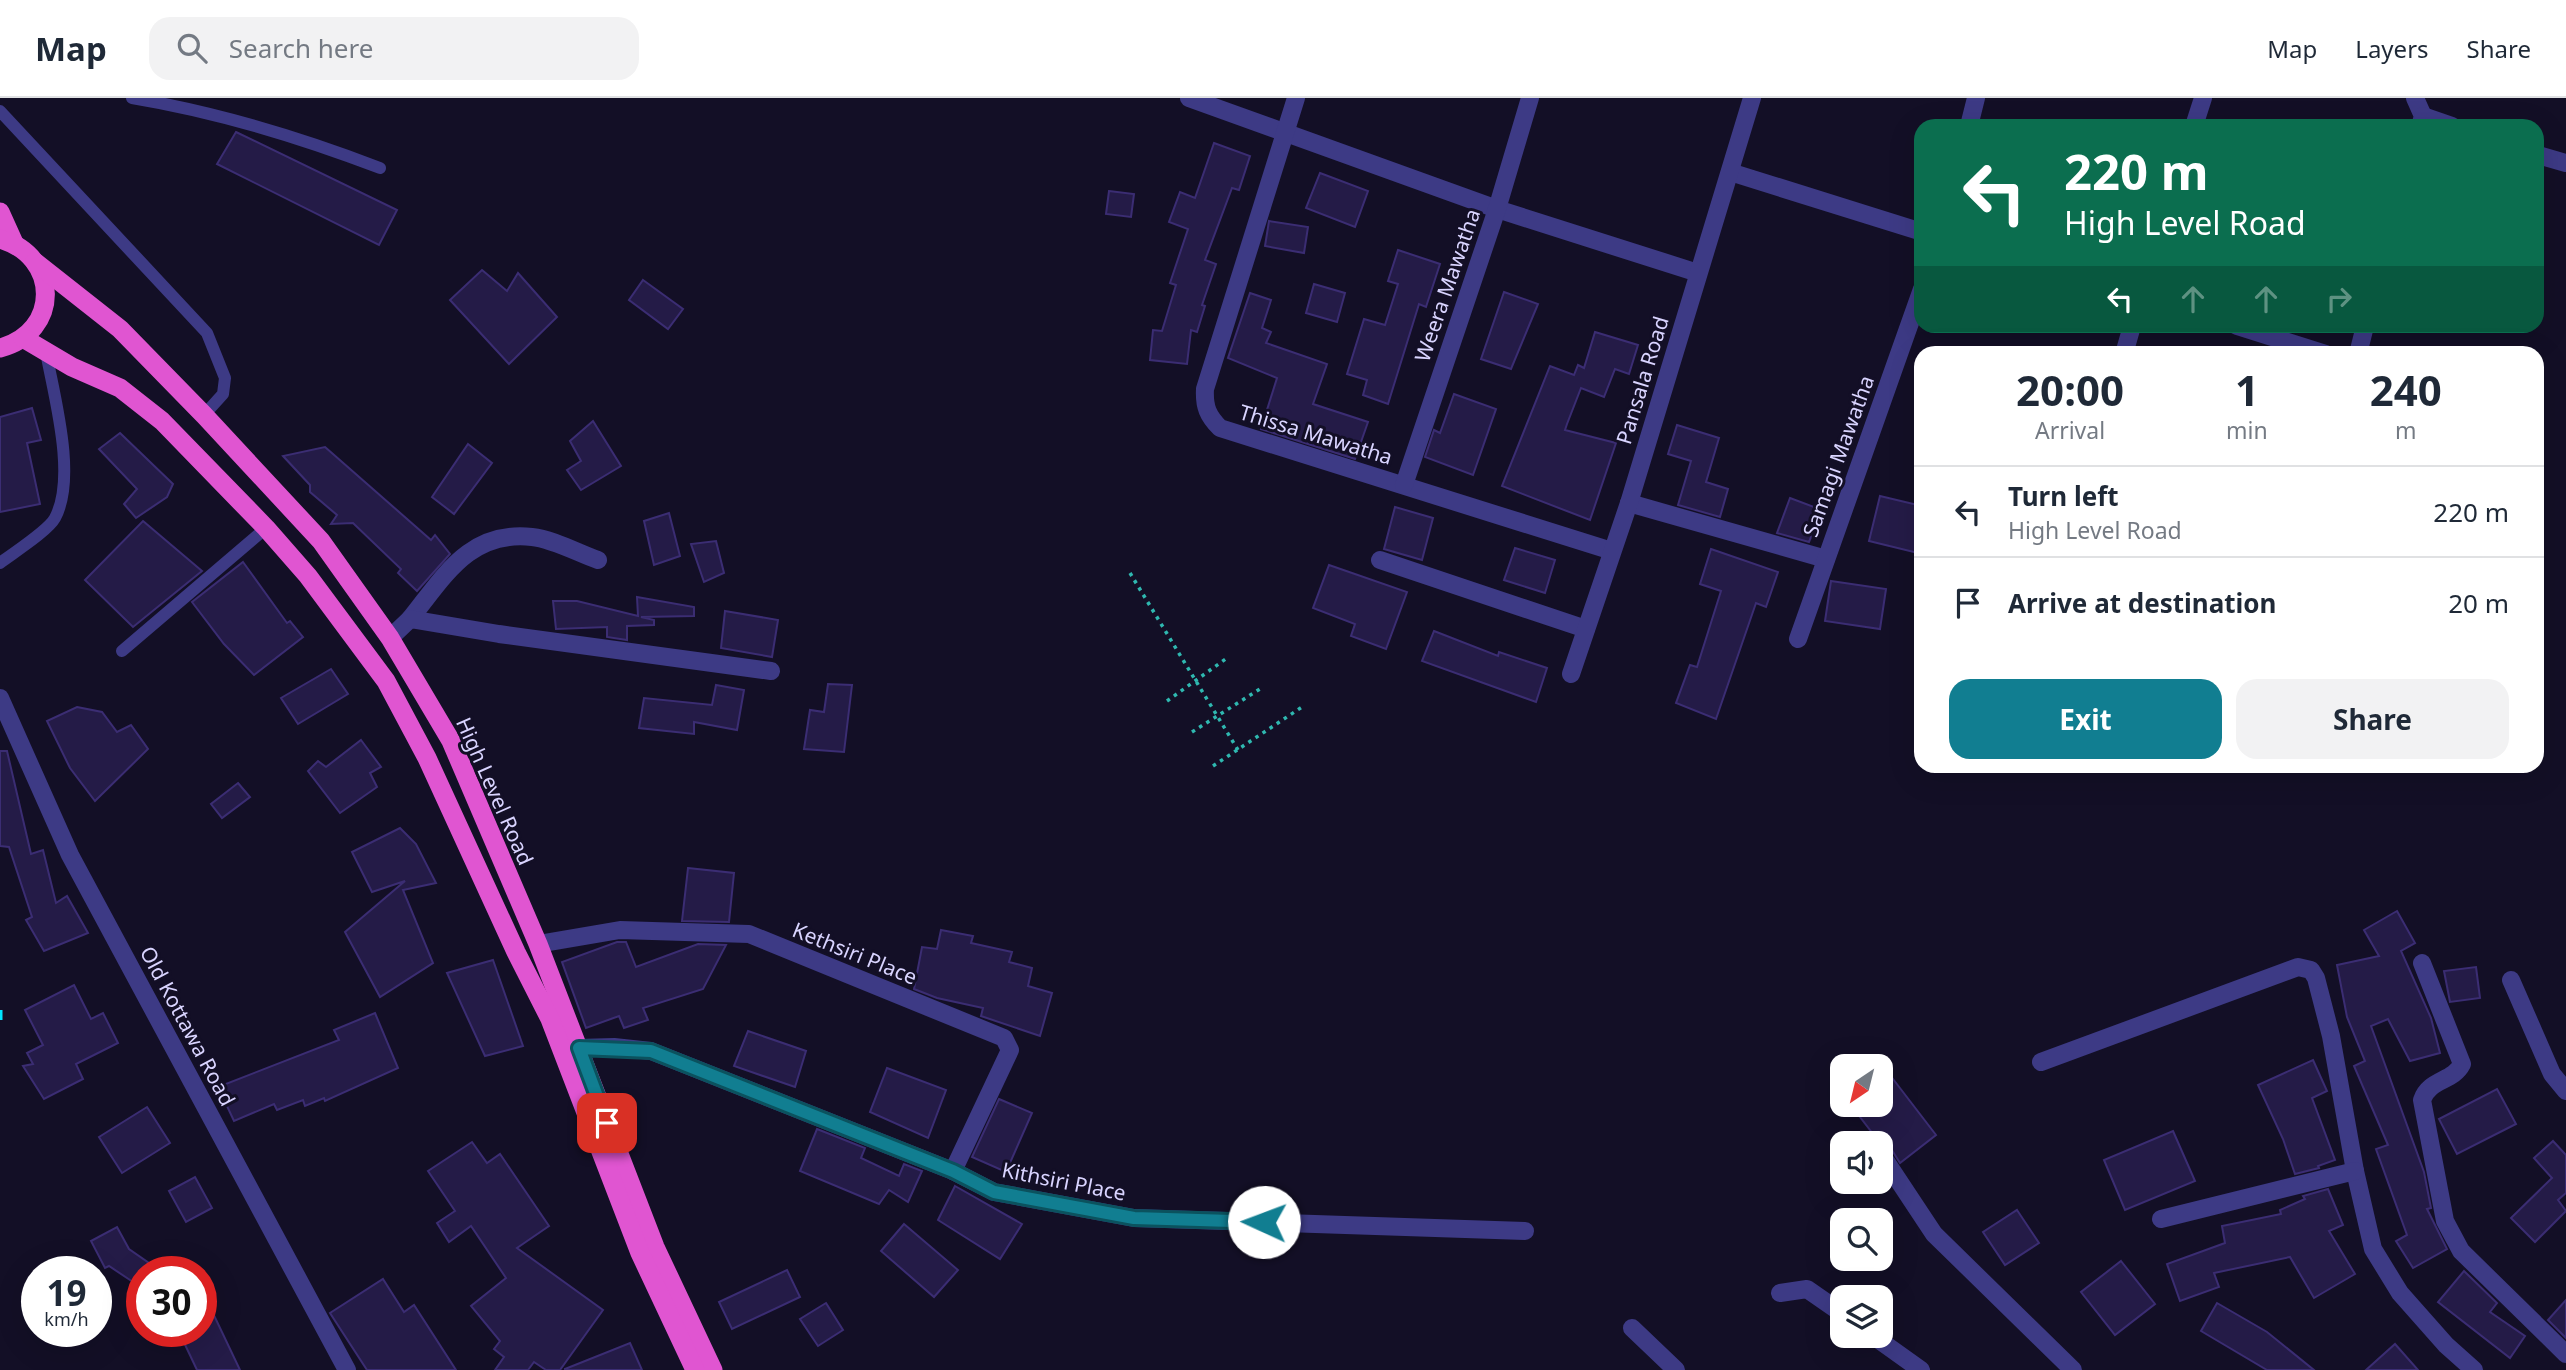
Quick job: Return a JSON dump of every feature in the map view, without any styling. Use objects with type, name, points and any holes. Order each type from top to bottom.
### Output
[{"type":"highway","points":[[0,212],[7,241]]},
{"type":"highway","name":"High Level Road","points":[[7,241],[120,329],[204,415],[321,541],[390,638],[451,741],[538,944],[655,1247],[713,1370]]},
{"type":"highway","points":[[0,348],[23,338],[35,326],[43,311],[46,294],[43,277],[35,261]]},
{"type":"highway","points":[[23,338],[90,376],[120,388],[142,404],[266,528],[364,648],[427,758],[516,952],[550,1019],[640,1254],[695,1370]]},
{"type":"street","points":[[1189,98],[1497,209],[1698,273]]},
{"type":"street","name":"Thissa Mawatha","points":[[1296,98],[1206,389],[1207,410],[1220,428],[1612,551]]},
{"type":"street","name":"Weera Mawatha","points":[[1404,485],[1497,209],[1530,98]]},
{"type":"street","name":"Pansala Road","points":[[1571,674],[1629,503],[1752,98]]},
{"type":"street","points":[[1971,119],[1976,98]]},
{"type":"street","points":[[2196,119],[2203,98]]},
{"type":"street","points":[[2415,98],[2421,119]]},
{"type":"street","points":[[2544,157],[2566,163]]},
{"type":"street","points":[[1730,172],[1914,230]]},
{"type":"street","name":"Samagi Mawatha","points":[[1798,639],[1914,311]]},
{"type":"street","points":[[2259,333],[2301,346]]},
{"type":"street","points":[[1629,503],[1825,559]]},
{"type":"street","points":[[390,638],[410,619],[464,553],[483,542],[532,537],[598,560]]},
{"type":"street","points":[[1380,560],[1586,629]]},
{"type":"street","points":[[410,619],[499,634],[771,671]]},
{"type":"street","name":"Old Kottawa Road","points":[[0,698],[70,855],[347,1370]]},
{"type":"street","name":"Kethsiri Place","points":[[538,944],[620,930],[749,934],[1004,1038],[1010,1050],[953,1171]]},
{"type":"street","points":[[2422,963],[2462,1064],[2452,1075],[2437,1081],[2425,1091],[2422,1100],[2445,1221],[2461,1251],[2566,1354]]},
{"type":"street","points":[[2041,1062],[2298,967],[2305,967],[2316,978],[2331,1036],[2355,1171],[2373,1249],[2400,1293],[2446,1345],[2474,1370]]},
{"type":"street","points":[[2511,980],[2552,1074],[2566,1091]]},
{"type":"street","name":"Kithsiri Place","points":[[579,1048],[651,1051],[953,1171],[994,1192],[1134,1218],[1525,1231]]},
{"type":"street","points":[[2161,1219],[2355,1171]]},
{"type":"street","points":[[1893,1172],[1934,1234],[2073,1370]]},
{"type":"street","points":[[1780,1293],[1807,1289],[1830,1305]]},
{"type":"street","points":[[1632,1328],[1676,1370]]},
{"type":"street","points":[[1890,1348],[1921,1370]]},
{"type":"lane","points":[[132,98],[173,105],[302,138],[380,168]]},
{"type":"lane","points":[[0,111],[207,333],[225,378],[223,394],[204,415]]},
{"type":"lane","points":[[0,563],[54,519],[63,484],[62,451],[46,352]]},
{"type":"lane","points":[[122,650],[266,528]]},
{"type":"path","points":[[1130,573],[1238,750]]},
{"type":"path","points":[[1167,701],[1227,658]]},
{"type":"path","points":[[1192,732],[1263,687]]},
{"type":"path","points":[[1213,766],[1302,707]]},
{"type":"building","points":[[236,132],[397,210],[379,245],[217,164]]},
{"type":"building","points":[[1214,143],[1250,156],[1239,190],[1232,188],[1205,260],[1216,264],[1202,305],[1205,306],[1197,332],[1191,330],[1187,364],[1150,360],[1153,330],[1162,331],[1176,285],[1170,283],[1188,229],[1169,222],[1180,192],[1195,198]]},
{"type":"building","points":[[1320,173],[1368,191],[1355,227],[1306,208]]},
{"type":"building","points":[[1109,191],[1134,194],[1131,217],[1106,214]]},
{"type":"building","points":[[1269,221],[1308,227],[1304,253],[1265,246]]},
{"type":"building","points":[[1398,250],[1440,264],[1426,307],[1419,304],[1388,404],[1363,395],[1367,380],[1347,374],[1364,319],[1385,325],[1398,284],[1388,281]]},
{"type":"building","points":[[482,270],[507,291],[518,273],[557,317],[509,364],[450,300]]},
{"type":"building","points":[[643,280],[683,309],[668,329],[629,300]]},
{"type":"building","points":[[1314,284],[1345,293],[1337,322],[1306,313]]},
{"type":"building","points":[[1504,292],[1538,304],[1511,369],[1481,359]]},
{"type":"building","points":[[1250,293],[1271,300],[1262,328],[1271,332],[1266,343],[1327,364],[1313,404],[1368,422],[1355,459],[1261,429],[1277,378],[1228,358]]},
{"type":"building","points":[[1595,332],[1638,345],[1629,374],[1615,369],[1604,397],[1581,388],[1565,430],[1616,443],[1590,520],[1502,486],[1550,366],[1574,375],[1578,365],[1584,368]]},
{"type":"building","points":[[1454,394],[1496,409],[1473,475],[1425,457],[1434,430],[1440,433]]},
{"type":"building","points":[[32,408],[41,440],[27,443],[40,504],[0,512],[0,417]]},
{"type":"building","points":[[593,421],[621,466],[581,490],[567,470],[581,461],[570,441]]},
{"type":"building","points":[[1677,425],[1719,438],[1706,482],[1728,489],[1720,517],[1678,505],[1691,461],[1668,454]]},
{"type":"building","points":[[120,433],[173,484],[167,497],[136,518],[124,504],[137,489],[99,449]]},
{"type":"building","points":[[468,444],[492,463],[454,514],[432,497]]},
{"type":"building","points":[[325,447],[431,540],[435,535],[450,554],[417,591],[398,573],[401,569],[353,523],[331,524],[337,515],[310,492],[310,485],[283,456]]},
{"type":"building","points":[[1880,496],[1914,504],[1914,552],[1869,541]]},
{"type":"building","points":[[1790,498],[1822,510],[1809,542],[1777,533]]},
{"type":"building","points":[[1395,507],[1433,518],[1422,560],[1384,549]]},
{"type":"building","points":[[669,513],[680,556],[654,565],[644,521]]},
{"type":"building","points":[[143,521],[202,571],[133,627],[85,580]]},
{"type":"building","points":[[716,541],[724,573],[704,582],[691,544]]},
{"type":"building","points":[[1515,548],[1555,560],[1545,593],[1504,580]]},
{"type":"building","points":[[1711,549],[1778,572],[1766,607],[1756,603],[1716,719],[1676,703],[1690,665],[1697,667],[1721,591],[1700,584]]},
{"type":"building","points":[[243,562],[287,623],[290,621],[303,637],[254,675],[224,644],[192,602]]},
{"type":"building","points":[[1329,565],[1407,592],[1386,649],[1351,636],[1355,624],[1313,608]]},
{"type":"building","points":[[1831,581],[1886,589],[1880,629],[1825,621]]},
{"type":"building","points":[[637,597],[694,607],[694,616],[641,617],[654,620],[654,625],[627,626],[627,640],[607,637],[607,627],[556,629],[553,601],[577,601],[638,616]]},
{"type":"building","points":[[725,611],[778,620],[772,657],[721,648]]},
{"type":"building","points":[[1434,631],[1498,656],[1499,652],[1547,668],[1536,702],[1422,661]]},
{"type":"building","points":[[331,669],[348,694],[298,724],[281,698]]},
{"type":"building","points":[[828,684],[852,685],[844,752],[804,749],[810,710],[824,712]]},
{"type":"building","points":[[716,685],[744,690],[737,730],[694,722],[694,734],[639,728],[644,698],[712,705]]},
{"type":"building","points":[[77,707],[102,712],[117,732],[131,725],[148,749],[95,801],[70,768],[47,721]]},
{"type":"building","points":[[361,740],[381,767],[370,773],[377,787],[340,813],[308,771],[318,761],[326,767]]},
{"type":"building","points":[[0,751],[7,751],[31,854],[43,850],[56,903],[67,896],[88,933],[44,951],[26,920],[32,917],[9,847],[0,846]]},
{"type":"building","points":[[238,783],[250,797],[222,818],[211,804]]},
{"type":"building","points":[[400,828],[416,844],[436,883],[403,890],[433,963],[380,997],[345,932],[405,881],[372,892],[352,852]]},
{"type":"building","points":[[688,868],[734,873],[729,922],[682,921]]},
{"type":"building","points":[[2397,911],[2415,943],[2401,951],[2431,1018],[2440,1053],[2410,1061],[2388,1019],[2371,1026],[2424,1172],[2431,1208],[2427,1209],[2447,1249],[2413,1268],[2396,1241],[2407,1235],[2376,1149],[2388,1145],[2354,1066],[2365,1061],[2347,1017],[2337,965],[2379,956],[2364,930]]},
{"type":"building","points":[[941,930],[973,936],[971,943],[1012,952],[1009,962],[1032,968],[1028,986],[1052,993],[1040,1036],[981,1016],[983,1008],[937,998],[914,989],[922,947],[937,949]]},
{"type":"building","points":[[617,942],[626,942],[636,967],[698,944],[726,945],[703,989],[643,1008],[648,1020],[624,1028],[619,1016],[586,1028],[562,962]]},
{"type":"building","points":[[493,960],[523,1046],[485,1056],[447,973]]},
{"type":"building","points":[[2476,967],[2480,998],[2450,1002],[2444,971]]},
{"type":"building","points":[[74,985],[91,1019],[103,1013],[118,1043],[76,1064],[83,1079],[44,1099],[23,1066],[33,1064],[27,1053],[43,1045],[25,1010]]},
{"type":"building","points":[[375,1013],[398,1068],[325,1101],[324,1098],[305,1106],[303,1100],[277,1110],[274,1104],[234,1121],[218,1087],[339,1040],[334,1030]]},
{"type":"building","points":[[748,1031],[806,1051],[795,1087],[734,1066]]},
{"type":"building","points":[[2313,1060],[2327,1091],[2312,1098],[2335,1160],[2318,1166],[2319,1168],[2295,1174],[2283,1139],[2258,1085]]},
{"type":"building","points":[[887,1068],[946,1090],[928,1138],[870,1112]]},
{"type":"building","points":[[1894,1080],[1936,1135],[1900,1163],[1893,1152],[1893,1131],[1871,1131],[1860,1117],[1894,1116]]},
{"type":"building","points":[[2497,1089],[2516,1124],[2457,1154],[2439,1119]]},
{"type":"building","points":[[999,1099],[1032,1113],[1006,1172],[972,1157]]},
{"type":"building","points":[[147,1107],[170,1143],[122,1173],[99,1137]]},
{"type":"building","points":[[817,1129],[865,1148],[861,1158],[899,1176],[904,1164],[922,1171],[908,1202],[889,1190],[879,1204],[800,1171]]},
{"type":"building","points":[[2173,1131],[2195,1181],[2125,1210],[2104,1160]]},
{"type":"building","points":[[2553,1141],[2566,1155],[2566,1193],[2558,1200],[2566,1211],[2535,1242],[2511,1218],[2552,1178],[2534,1158]]},
{"type":"building","points":[[472,1142],[487,1163],[500,1154],[549,1226],[517,1248],[603,1310],[560,1370],[546,1370],[534,1362],[528,1370],[495,1370],[504,1357],[494,1349],[500,1341],[471,1306],[506,1278],[471,1226],[449,1242],[437,1223],[455,1211],[428,1171]]},
{"type":"building","points":[[195,1177],[212,1208],[186,1222],[169,1191]]},
{"type":"building","points":[[955,1186],[1022,1224],[1000,1259],[938,1220]]},
{"type":"building","points":[[2328,1189],[2343,1225],[2329,1231],[2355,1274],[2314,1298],[2290,1257],[2214,1273],[2219,1287],[2180,1301],[2167,1264],[2225,1243],[2222,1226],[2281,1214],[2280,1210],[2305,1199],[2303,1196]]},
{"type":"building","points":[[2017,1210],[2039,1243],[2005,1265],[1983,1232]]},
{"type":"building","points":[[904,1224],[958,1270],[934,1297],[881,1251]]},
{"type":"building","points":[[117,1227],[129,1249],[139,1256],[126,1256],[126,1277],[112,1268],[112,1256],[99,1256],[91,1241]]},
{"type":"building","points":[[2121,1261],[2155,1304],[2115,1335],[2081,1292]]},
{"type":"building","points":[[787,1270],[800,1297],[732,1329],[719,1302]]},
{"type":"building","points":[[2464,1271],[2497,1303],[2490,1312],[2525,1336],[2510,1358],[2438,1302]]},
{"type":"building","points":[[383,1279],[404,1312],[414,1305],[456,1370],[367,1370],[330,1313]]},
{"type":"building","points":[[2566,1300],[2566,1338],[2548,1320]]},
{"type":"building","points":[[826,1303],[843,1330],[818,1346],[800,1319]]},
{"type":"building","points":[[2217,1303],[2267,1332],[2314,1370],[2267,1370],[2201,1331]]},
{"type":"building","points":[[217,1322],[240,1370],[197,1370],[186,1347],[217,1347]]},
{"type":"building","points":[[630,1343],[642,1370],[565,1370],[565,1369]]},
{"type":"building","points":[[2395,1344],[2418,1370],[2366,1370]]},
{"type":"railway","points":[[0,1010],[0,1021]]},
{"type":"route","points":[[607,1123],[579,1048],[614,1047],[651,1051],[953,1171],[994,1192],[1134,1218],[1264,1222]]}]
